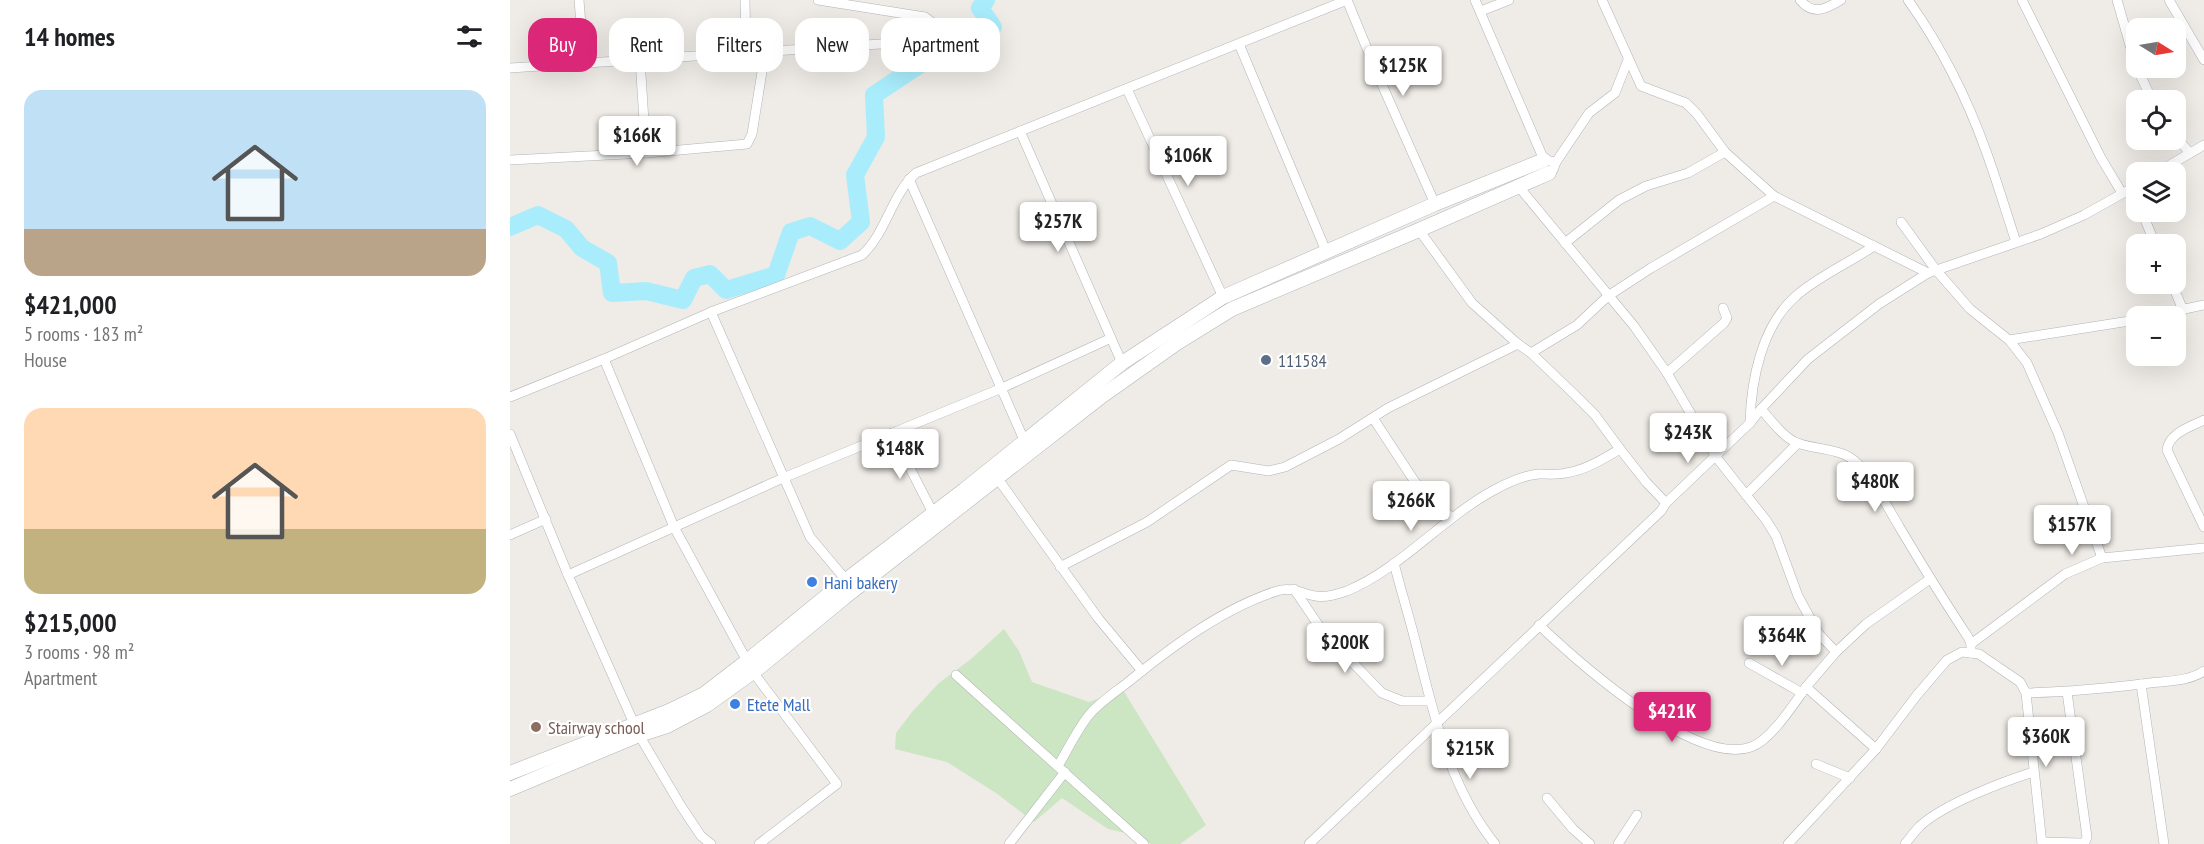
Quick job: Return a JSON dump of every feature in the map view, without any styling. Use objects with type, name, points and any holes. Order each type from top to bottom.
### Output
[{"type":"street","points":[[579,0],[580,18]]},
{"type":"street","points":[[745,0],[745,18]]},
{"type":"street","points":[[783,52],[911,42],[927,38],[934,29],[933,22],[925,17],[818,0]]},
{"type":"street","points":[[510,397],[711,312],[862,255],[872,245],[909,179],[916,173],[1347,0],[1435,204]]},
{"type":"street","points":[[1475,0],[1550,165]]},
{"type":"street","points":[[1480,11],[1509,0]]},
{"type":"street","points":[[1602,0],[1641,86],[1686,103],[1725,152],[1774,196],[1932,272]]},
{"type":"street","points":[[1800,0],[1812,10],[1824,9],[1840,0]]},
{"type":"street","points":[[1908,0],[1943,57],[1965,101],[1986,150],[2016,242]]},
{"type":"street","points":[[2022,0],[2122,193]]},
{"type":"street","points":[[2116,0],[2126,34]]},
{"type":"street","points":[[2169,0],[2204,60]]},
{"type":"street","points":[[1239,44],[1326,251]]},
{"type":"street","points":[[510,773],[637,730],[667,726],[707,705],[846,580],[933,513],[998,479],[1102,396],[1177,343],[1232,309],[1519,187],[1550,165],[1589,113],[1615,93],[1628,60]]},
{"type":"street","points":[[510,68],[528,67]]},
{"type":"street","points":[[641,72],[646,153]]},
{"type":"street","points":[[510,160],[646,153],[747,144],[752,134],[762,72]]},
{"type":"street","points":[[1127,88],[1223,297]]},
{"type":"street","points":[[1020,131],[1109,339],[1122,363]]},
{"type":"street","points":[[2175,162],[2204,145]]},
{"type":"street","points":[[2186,148],[2190,153]]},
{"type":"street","points":[[1565,243],[1618,200],[1646,186],[1688,173],[1725,152]]},
{"type":"street","points":[[750,666],[845,597],[967,495],[1024,440],[1095,387],[1122,363],[1223,297],[1435,204],[1550,165]]},
{"type":"street","points":[[909,179],[1024,440]]},
{"type":"street","points":[[1519,187],[1634,326],[1667,373],[1716,457],[1776,537],[1798,596],[1818,633],[1836,652]]},
{"type":"street","points":[[1309,844],[1661,511],[1666,503],[1750,423],[1809,359],[1879,304],[1932,272],[2041,234],[2126,192]]},
{"type":"street","points":[[1531,352],[1577,325],[1608,296],[1651,268],[1774,196]]},
{"type":"street","points":[[1901,222],[1932,272],[1970,309],[2009,340],[2027,363],[2058,433],[2102,558]]},
{"type":"street","points":[[1419,230],[1472,303],[1518,344],[1531,352],[1595,415],[1646,482],[1666,503]]},
{"type":"street","points":[[1750,423],[1750,404],[1755,375],[1776,318],[1796,295],[1874,246]]},
{"type":"street","points":[[1253,284],[1259,297]]},
{"type":"street","points":[[2186,309],[2204,305]]},
{"type":"street","points":[[1667,373],[1724,323],[1726,318],[1722,308]]},
{"type":"street","points":[[711,312],[810,537],[846,580]]},
{"type":"street","points":[[2009,340],[2126,322]]},
{"type":"street","points":[[568,575],[783,478],[1002,388],[1109,339]]},
{"type":"street","points":[[1060,567],[1147,522],[1231,465],[1269,471],[1285,467],[1339,440],[1388,408],[1518,344]]},
{"type":"street","points":[[604,359],[674,527],[750,666],[837,784],[759,844]]},
{"type":"street","points":[[1761,409],[1789,439],[1840,453],[1850,457],[1859,465],[1871,481],[1971,649],[2020,682],[2026,693],[2028,704],[2033,772],[2042,843],[2081,843],[2085,842],[2088,837],[2067,692]]},
{"type":"street","points":[[1372,418],[1415,482],[1451,518]]},
{"type":"street","points":[[2204,420],[2172,438],[2167,450],[2204,527]]},
{"type":"street","points":[[892,433],[933,513]]},
{"type":"street","points":[[510,434],[568,575],[637,730],[681,806],[701,836],[711,844]]},
{"type":"street","points":[[1746,495],[1798,443]]},
{"type":"street","points":[[1009,844],[1062,769],[1087,717],[1095,708],[1212,621],[1279,590],[1294,589],[1316,596],[1335,594],[1370,580],[1451,518],[1498,488],[1536,474],[1575,471],[1620,449]]},
{"type":"street","points":[[998,479],[1098,618],[1142,671]]},
{"type":"street","points":[[510,535],[546,519]]},
{"type":"street","points":[[1788,844],[1876,749],[1917,694],[1947,660],[1971,649],[2065,574],[2102,558],[2204,548]]},
{"type":"street","points":[[1394,563],[1430,700],[1457,783],[1480,825],[1495,844]]},
{"type":"street","points":[[1539,625],[1581,665],[1666,725],[1694,739],[1725,750],[1742,750],[1754,746],[1768,736],[1836,652],[1866,624],[1930,579]]},
{"type":"street","points":[[1294,589],[1323,632],[1382,693],[1402,701],[1430,700]]},
{"type":"street","points":[[1749,663],[1804,690],[1876,749]]},
{"type":"street","points":[[2026,693],[2067,692],[2183,679],[2204,671]]},
{"type":"street","points":[[956,675],[1144,844]]},
{"type":"street","points":[[2141,684],[2164,844]]},
{"type":"street","points":[[510,789],[637,730]]},
{"type":"street","points":[[1816,764],[1850,778]]},
{"type":"street","points":[[1905,844],[1921,826],[1945,809],[2004,781],[2033,772]]},
{"type":"street","points":[[1547,798],[1573,829],[1590,844]]},
{"type":"street","points":[[1618,844],[1637,815]]},
{"type":"green space","points":[[1004,629],[1019,651],[1032,682],[1089,702],[1123,690],[1206,825],[1180,844],[1151,844],[1138,836],[1108,829],[1062,798],[1034,822],[996,793],[947,762],[895,749],[896,733],[912,712],[939,683],[971,659]]},
{"type":"waterway","points":[[510,227],[538,215],[566,229],[582,248],[608,263],[612,293],[646,291],[683,300],[694,278],[710,274],[726,290],[776,275],[791,232],[810,226],[840,241],[861,222],[855,175],[876,137],[874,95],[955,41],[978,40],[993,27],[980,8],[986,0]]},
{"type":"place","name":"111584","points":[[1266,360]]},
{"type":"place","name":"Hani bakery","points":[[812,582]]},
{"type":"place","name":"Etete Mall","points":[[735,704]]},
{"type":"place","name":"Stairway school","points":[[536,727]]}]
